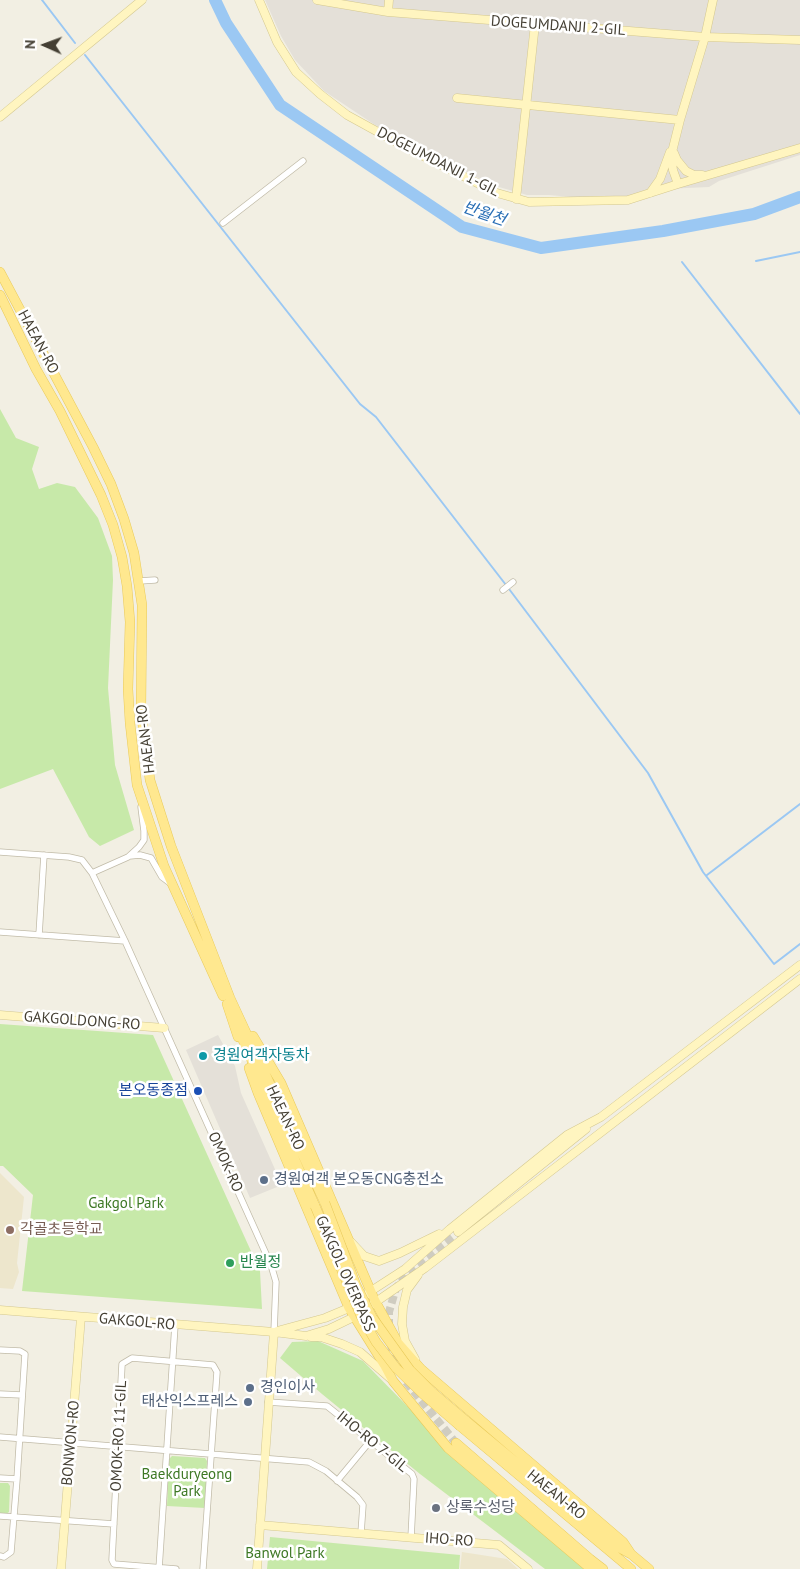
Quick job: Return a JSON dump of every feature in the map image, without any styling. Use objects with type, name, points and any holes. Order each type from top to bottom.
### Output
[{"type":"main road","points":[[0,117],[142,0]]},
{"type":"main road","name":"DOGEUMDANJI 1-GIL","points":[[261,0],[277,42],[296,72],[347,115],[409,149],[497,193],[529,202],[628,200],[800,148]]},
{"type":"main road","name":"DOGEUMDANJI 2-GIL","points":[[318,0],[388,12],[705,37],[800,40]]},
{"type":"main road","points":[[388,12],[389,0]]},
{"type":"main road","points":[[678,184],[671,156],[714,0]]},
{"type":"main road","points":[[516,198],[535,24]]},
{"type":"main road","points":[[457,98],[680,120]]},
{"type":"main road","points":[[650,193],[660,178],[675,141]]},
{"type":"main road","points":[[673,150],[676,160],[686,171],[694,175],[706,176]]},
{"type":"main road","name":"HAEAN-RO","points":[[0,272],[111,484],[124,519],[134,553],[142,605],[141,711],[150,780],[171,846],[228,1001]]},
{"type":"main road","name":"HAEAN-RO","points":[[0,295],[36,368],[60,411],[101,495],[113,525],[122,557],[127,586],[130,622],[128,689],[137,785],[164,866],[228,1001],[320,1205]]},
{"type":"main road","points":[[349,1239],[364,1256],[379,1261],[454,1231],[567,1135],[601,1117],[800,965]]},
{"type":"main road","points":[[421,1370],[405,1341],[402,1324],[403,1306],[407,1290],[425,1268],[800,979]]},
{"type":"main road","points":[[228,1001],[281,1083],[382,1316],[398,1343],[421,1370],[623,1542],[631,1554]]},
{"type":"main road","points":[[228,1001],[258,1093],[338,1284],[354,1318],[393,1381]]},
{"type":"main road","name":"GAKGOLDONG-RO","points":[[0,1015],[164,1028]]},
{"type":"main road","name":"GAKGOL OVERPASS","points":[[320,1205],[357,1309],[376,1342],[396,1368],[423,1394],[462,1423]]},
{"type":"main road","name":"GAKGOL-RO","points":[[274,1332],[325,1318],[349,1308],[405,1269],[454,1231]]},
{"type":"main road","name":"GAKGOL-RO","points":[[0,1310],[306,1336],[329,1329],[354,1318],[425,1268]]},
{"type":"main road","points":[[338,1284],[347,1294],[356,1295],[362,1290],[364,1273]]},
{"type":"main road","name":"BONWON-RO","points":[[61,1569],[81,1317]]},
{"type":"main road","name":"OMOK-RO","points":[[257,1569],[274,1332]]},
{"type":"main road","points":[[306,1336],[321,1337],[360,1352],[393,1381],[448,1448],[591,1569]]},
{"type":"main road","name":"HAEAN-RO","points":[[462,1423],[618,1547],[631,1554],[649,1569]]},
{"type":"main road","name":"HAEAN-RO","points":[[462,1423],[631,1569]]},
{"type":"main road","points":[[456,1443],[590,1560],[604,1569]]},
{"type":"main road","name":"IHO-RO","points":[[260,1525],[499,1545],[528,1569]]},
{"type":"street","points":[[223,223],[303,161]]},
{"type":"street","points":[[139,581],[155,580]]},
{"type":"street","points":[[503,590],[512,582]]},
{"type":"street","points":[[0,852],[82,860],[92,872],[128,856],[144,840],[139,791]]},
{"type":"street","points":[[39,935],[44,855]]},
{"type":"street","points":[[128,856],[140,855],[151,858],[162,877],[174,887]]},
{"type":"street","name":"OMOK-RO","points":[[92,872],[271,1265],[276,1282],[274,1332]]},
{"type":"street","points":[[0,932],[125,941]]},
{"type":"street","points":[[159,1568],[175,1325]]},
{"type":"street","points":[[0,1350],[20,1351],[24,1354],[17,1479],[10,1552],[4,1557],[0,1556]]},
{"type":"street","name":"OMOK-RO 11-GIL","points":[[176,1569],[114,1564],[112,1560],[122,1364],[132,1358],[212,1365],[217,1372],[203,1569]]},
{"type":"street","points":[[0,1394],[22,1396]]},
{"type":"street","name":"IHO-RO 7-GIL","points":[[268,1402],[327,1406],[412,1474],[414,1479],[411,1538]]},
{"type":"street","points":[[0,1437],[309,1462],[326,1471],[357,1497],[363,1505],[361,1533]]},
{"type":"street","points":[[337,1481],[371,1440]]},
{"type":"street","points":[[0,1478],[17,1479]]},
{"type":"street","points":[[0,1516],[114,1524]]},
{"type":"shaded area","points":[[265,0],[800,0],[800,155],[719,181],[709,187],[664,189],[615,201],[527,195],[492,185],[375,125],[324,91],[295,60],[281,36]]},
{"type":"shaded area","points":[[218,1035],[235,1066],[241,1093],[282,1185],[250,1198],[186,1050]]},
{"type":"shaded area","name":"각골초등학교","points":[[0,1173],[24,1197],[17,1263],[19,1272],[13,1289],[0,1288]]},
{"type":"shaded area","points":[[462,1552],[507,1559],[518,1569],[460,1569]]},
{"type":"green space","points":[[0,409],[16,438],[39,447],[32,469],[39,489],[57,483],[75,487],[98,518],[112,556],[113,580],[108,688],[115,765],[134,830],[100,846],[89,837],[53,769],[0,789]]},
{"type":"green space","name":"Gakgol Park","points":[[0,1024],[153,1035],[260,1271],[262,1309],[22,1291],[33,1195],[3,1166],[0,1166]]},
{"type":"green space","points":[[318,1341],[363,1361],[413,1412],[587,1569],[545,1569],[420,1474],[280,1358],[292,1342]]},
{"type":"green space","name":"Baekduryeong Park","points":[[172,1456],[205,1458],[207,1461],[205,1508],[167,1506],[169,1459]]},
{"type":"green space","points":[[0,1483],[8,1483],[10,1486],[9,1512],[6,1514],[0,1514]]},
{"type":"green space","name":"Banwol Park","points":[[270,1537],[460,1555],[459,1569],[267,1569]]},
{"type":"waterway","points":[[42,0],[75,43]]},
{"type":"waterway","name":"반월천","points":[[215,0],[226,23],[280,105],[462,227],[541,248],[663,231],[754,214],[800,197]]},
{"type":"waterway","points":[[85,55],[360,404],[376,417],[506,585],[648,773],[703,872],[774,964],[800,944]]},
{"type":"waterway","points":[[756,261],[800,252]]},
{"type":"waterway","points":[[682,262],[800,414]]},
{"type":"waterway","points":[[707,875],[800,804]]},
{"type":"tunnel","points":[[389,1327],[389,1312],[396,1288],[412,1269],[458,1232]]},
{"type":"tunnel","points":[[391,1343],[392,1353],[398,1368]]},
{"type":"tunnel","points":[[406,1382],[456,1443]]},
{"type":"place","name":"경원여객자동차","points":[[203,1056]]},
{"type":"place","name":"본오동종점","points":[[198,1091]]},
{"type":"place","name":"경원여객 본오동CNG충전소","points":[[264,1180]]},
{"type":"place","name":"각골초등학교","points":[[10,1230]]},
{"type":"place","name":"반월정","points":[[230,1263]]},
{"type":"place","name":"경인이사","points":[[250,1388]]},
{"type":"place","name":"태산익스프레스","points":[[248,1402]]},
{"type":"place","name":"상록수성당","points":[[436,1508]]}]
